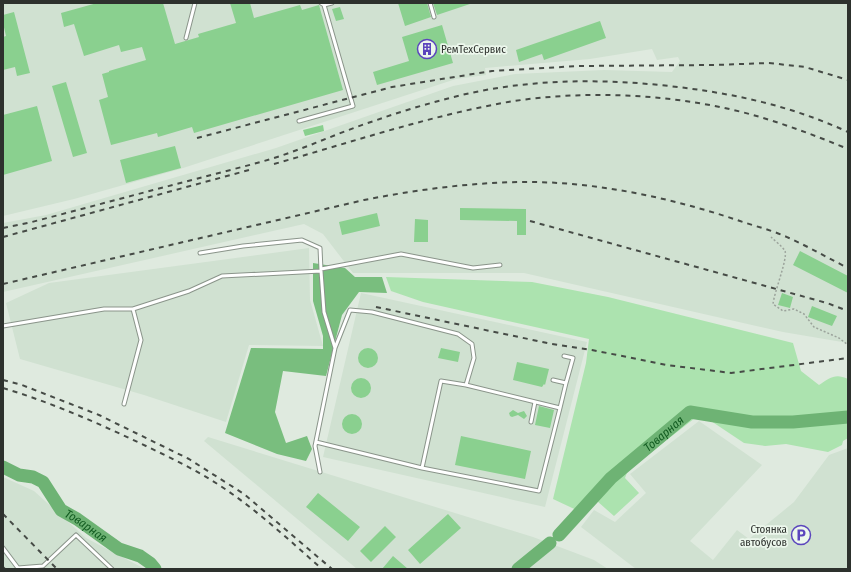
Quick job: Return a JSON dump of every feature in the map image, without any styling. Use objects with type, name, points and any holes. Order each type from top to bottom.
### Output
[{"type":"lane","points":[[186,38],[195,3]]},
{"type":"lane","points":[[299,121],[353,106],[323,4],[332,3]]},
{"type":"lane","points":[[430,3],[434,17]]},
{"type":"lane","points":[[200,253],[302,240],[320,248],[324,312],[335,348]]},
{"type":"lane","points":[[3,326],[104,309],[134,309],[189,291],[222,276],[321,270],[401,254],[473,268],[500,264]]},
{"type":"lane","points":[[124,404],[141,340],[134,309]]},
{"type":"lane","points":[[320,472],[316,442],[335,348],[350,310],[372,312],[458,334],[472,344],[474,358],[466,385]]},
{"type":"lane","points":[[316,442],[422,468],[539,491],[573,358],[564,356]]},
{"type":"lane","points":[[553,380],[566,383]]},
{"type":"lane","points":[[422,468],[441,381],[466,385],[560,408]]},
{"type":"lane","points":[[530,422],[535,402]]},
{"type":"lane","points":[[3,548],[18,568],[42,566],[76,535],[112,569]]},
{"type":"path","points":[[771,237],[785,252],[786,259],[774,295],[773,304],[783,311],[794,309],[804,314],[814,328],[839,338],[848,345]]},
{"type":"shaded area","points":[[3,3],[848,3],[848,343],[783,332],[524,273],[353,273],[323,234],[304,224],[3,292],[3,223],[46,215],[276,148],[453,86],[515,74],[604,70],[672,72],[680,61],[678,57],[657,60],[652,49],[590,59],[485,68],[486,75],[456,79],[180,169],[74,199],[3,216]]},
{"type":"shaded area","points":[[309,248],[310,300],[323,346],[249,345],[226,422],[144,395],[20,359],[6,303],[49,283]]},
{"type":"shaded area","points":[[361,293],[587,342],[545,507],[323,457]]},
{"type":"shaded area","points":[[699,421],[762,465],[690,541],[713,560],[737,530],[749,539],[794,502],[829,455],[848,448],[848,569],[636,569],[581,527],[594,510],[615,522],[646,493],[630,474]]},
{"type":"shaded area","points":[[208,437],[533,537],[594,560],[608,569],[357,569],[204,441]]},
{"type":"shaded area","points":[[3,477],[34,491],[86,538],[145,569],[3,569]]},
{"type":"green space","points":[[313,263],[345,268],[355,277],[382,277],[387,293],[359,292],[342,315],[326,376],[283,371],[275,412],[286,443],[307,436],[312,449],[306,461],[277,454],[225,433],[251,348],[323,349],[323,336],[313,301]]},
{"type":"green space","points":[[386,277],[532,282],[608,297],[793,343],[801,371],[819,385],[836,376],[848,379],[848,438],[843,441],[842,445],[828,452],[786,444],[765,446],[744,443],[711,421],[695,418],[628,470],[625,478],[639,493],[614,516],[597,501],[585,514],[553,499],[586,363],[589,339],[423,302],[391,291]]},
{"type":"building","points":[[97,3],[163,3],[175,44],[199,37],[198,34],[236,23],[230,3],[250,3],[254,18],[300,5],[302,10],[319,5],[343,90],[194,133],[192,127],[158,137],[157,133],[111,145],[99,100],[108,97],[102,74],[146,60],[142,47],[121,52],[119,45],[84,56],[74,24],[64,27],[61,13]]},
{"type":"building","points":[[398,3],[427,3],[431,17],[405,26]]},
{"type":"building","points":[[433,3],[470,3],[470,4],[437,15]]},
{"type":"building","points":[[340,7],[344,19],[336,21],[332,9]]},
{"type":"building","points":[[14,12],[30,73],[17,76],[15,67],[3,70],[3,37],[6,36],[3,15]]},
{"type":"building","points":[[600,21],[606,38],[544,60],[542,54],[519,62],[516,50]]},
{"type":"building","name":"РемТехСервис","points":[[442,25],[453,63],[377,85],[373,72],[409,61],[402,37]]},
{"type":"building","points":[[66,82],[87,153],[73,157],[52,86]]},
{"type":"building","points":[[37,106],[52,161],[3,175],[3,115]]},
{"type":"building","points":[[323,125],[324,131],[305,136],[303,130]]},
{"type":"building","points":[[175,146],[181,168],[126,183],[120,160]]},
{"type":"building","points":[[460,208],[526,209],[526,235],[517,235],[517,221],[460,220]]},
{"type":"building","points":[[377,213],[380,226],[342,235],[339,222]]},
{"type":"building","points":[[415,219],[428,220],[428,242],[414,242]]},
{"type":"building","points":[[800,251],[848,276],[848,293],[793,265]]},
{"type":"building","points":[[782,293],[793,297],[790,308],[778,305]]},
{"type":"building","points":[[812,306],[837,316],[832,326],[808,317]]},
{"type":"building","points":[[368,348],[375,351],[378,358],[375,365],[368,368],[361,365],[358,358],[361,351]]},
{"type":"building","points":[[441,348],[460,352],[458,362],[438,358]]},
{"type":"building","points":[[517,362],[549,369],[545,385],[544,384],[542,387],[513,380]]},
{"type":"building","points":[[361,378],[368,381],[371,388],[368,395],[361,398],[354,395],[351,388],[354,381]]},
{"type":"building","points":[[539,406],[554,410],[550,428],[535,425]]},
{"type":"building","points":[[513,410],[518,413],[524,411],[527,416],[524,419],[518,415],[512,417],[509,413]]},
{"type":"building","points":[[352,414],[359,417],[362,424],[359,431],[352,434],[345,431],[342,424],[345,417]]},
{"type":"building","points":[[461,436],[531,451],[525,479],[455,465]]},
{"type":"building","points":[[318,493],[360,527],[348,541],[306,507]]},
{"type":"building","points":[[448,514],[461,528],[420,564],[408,550]]},
{"type":"building","points":[[385,526],[396,537],[371,562],[360,551]]},
{"type":"building","points":[[393,556],[408,569],[382,569]]},
{"type":"waterway","name":"Товарная","points":[[559,535],[611,478],[690,412],[752,422],[793,422],[848,417]]},
{"type":"waterway","name":"Товарная","points":[[3,467],[19,475],[33,477],[43,482],[61,510],[77,519],[119,549],[140,556],[150,563],[155,569]]},
{"type":"waterway","name":"Товарная","points":[[518,569],[550,543]]},
{"type":"railway","points":[[197,138],[392,87],[492,71],[579,66],[769,63],[805,67],[848,80]]},
{"type":"railway","points":[[3,228],[32,222],[264,161],[287,154],[402,111],[472,93],[525,84],[579,81],[633,83],[709,91],[779,107],[825,122],[848,132]]},
{"type":"railway","points":[[274,164],[449,114],[508,102],[539,98],[602,95],[667,99],[730,109],[782,124],[848,149]]},
{"type":"railway","points":[[3,237],[249,170]]},
{"type":"railway","points":[[3,284],[364,200],[441,188],[520,182],[575,184],[630,192],[684,204],[783,235],[848,268]]},
{"type":"railway","points":[[530,221],[827,303],[848,311]]},
{"type":"railway","points":[[376,307],[552,344],[592,350],[667,365],[731,373],[848,358]]},
{"type":"railway","points":[[3,380],[22,385],[99,415],[189,459],[244,494],[332,569]]},
{"type":"railway","points":[[3,388],[40,400],[94,422],[165,455],[201,474],[246,504],[322,569]]},
{"type":"railway","points":[[3,514],[57,569]]},
{"type":"place","name":"РемТехСервис","points":[[427,49]]},
{"type":"place","name":"Стоянка автобусов","points":[[801,535]]}]
